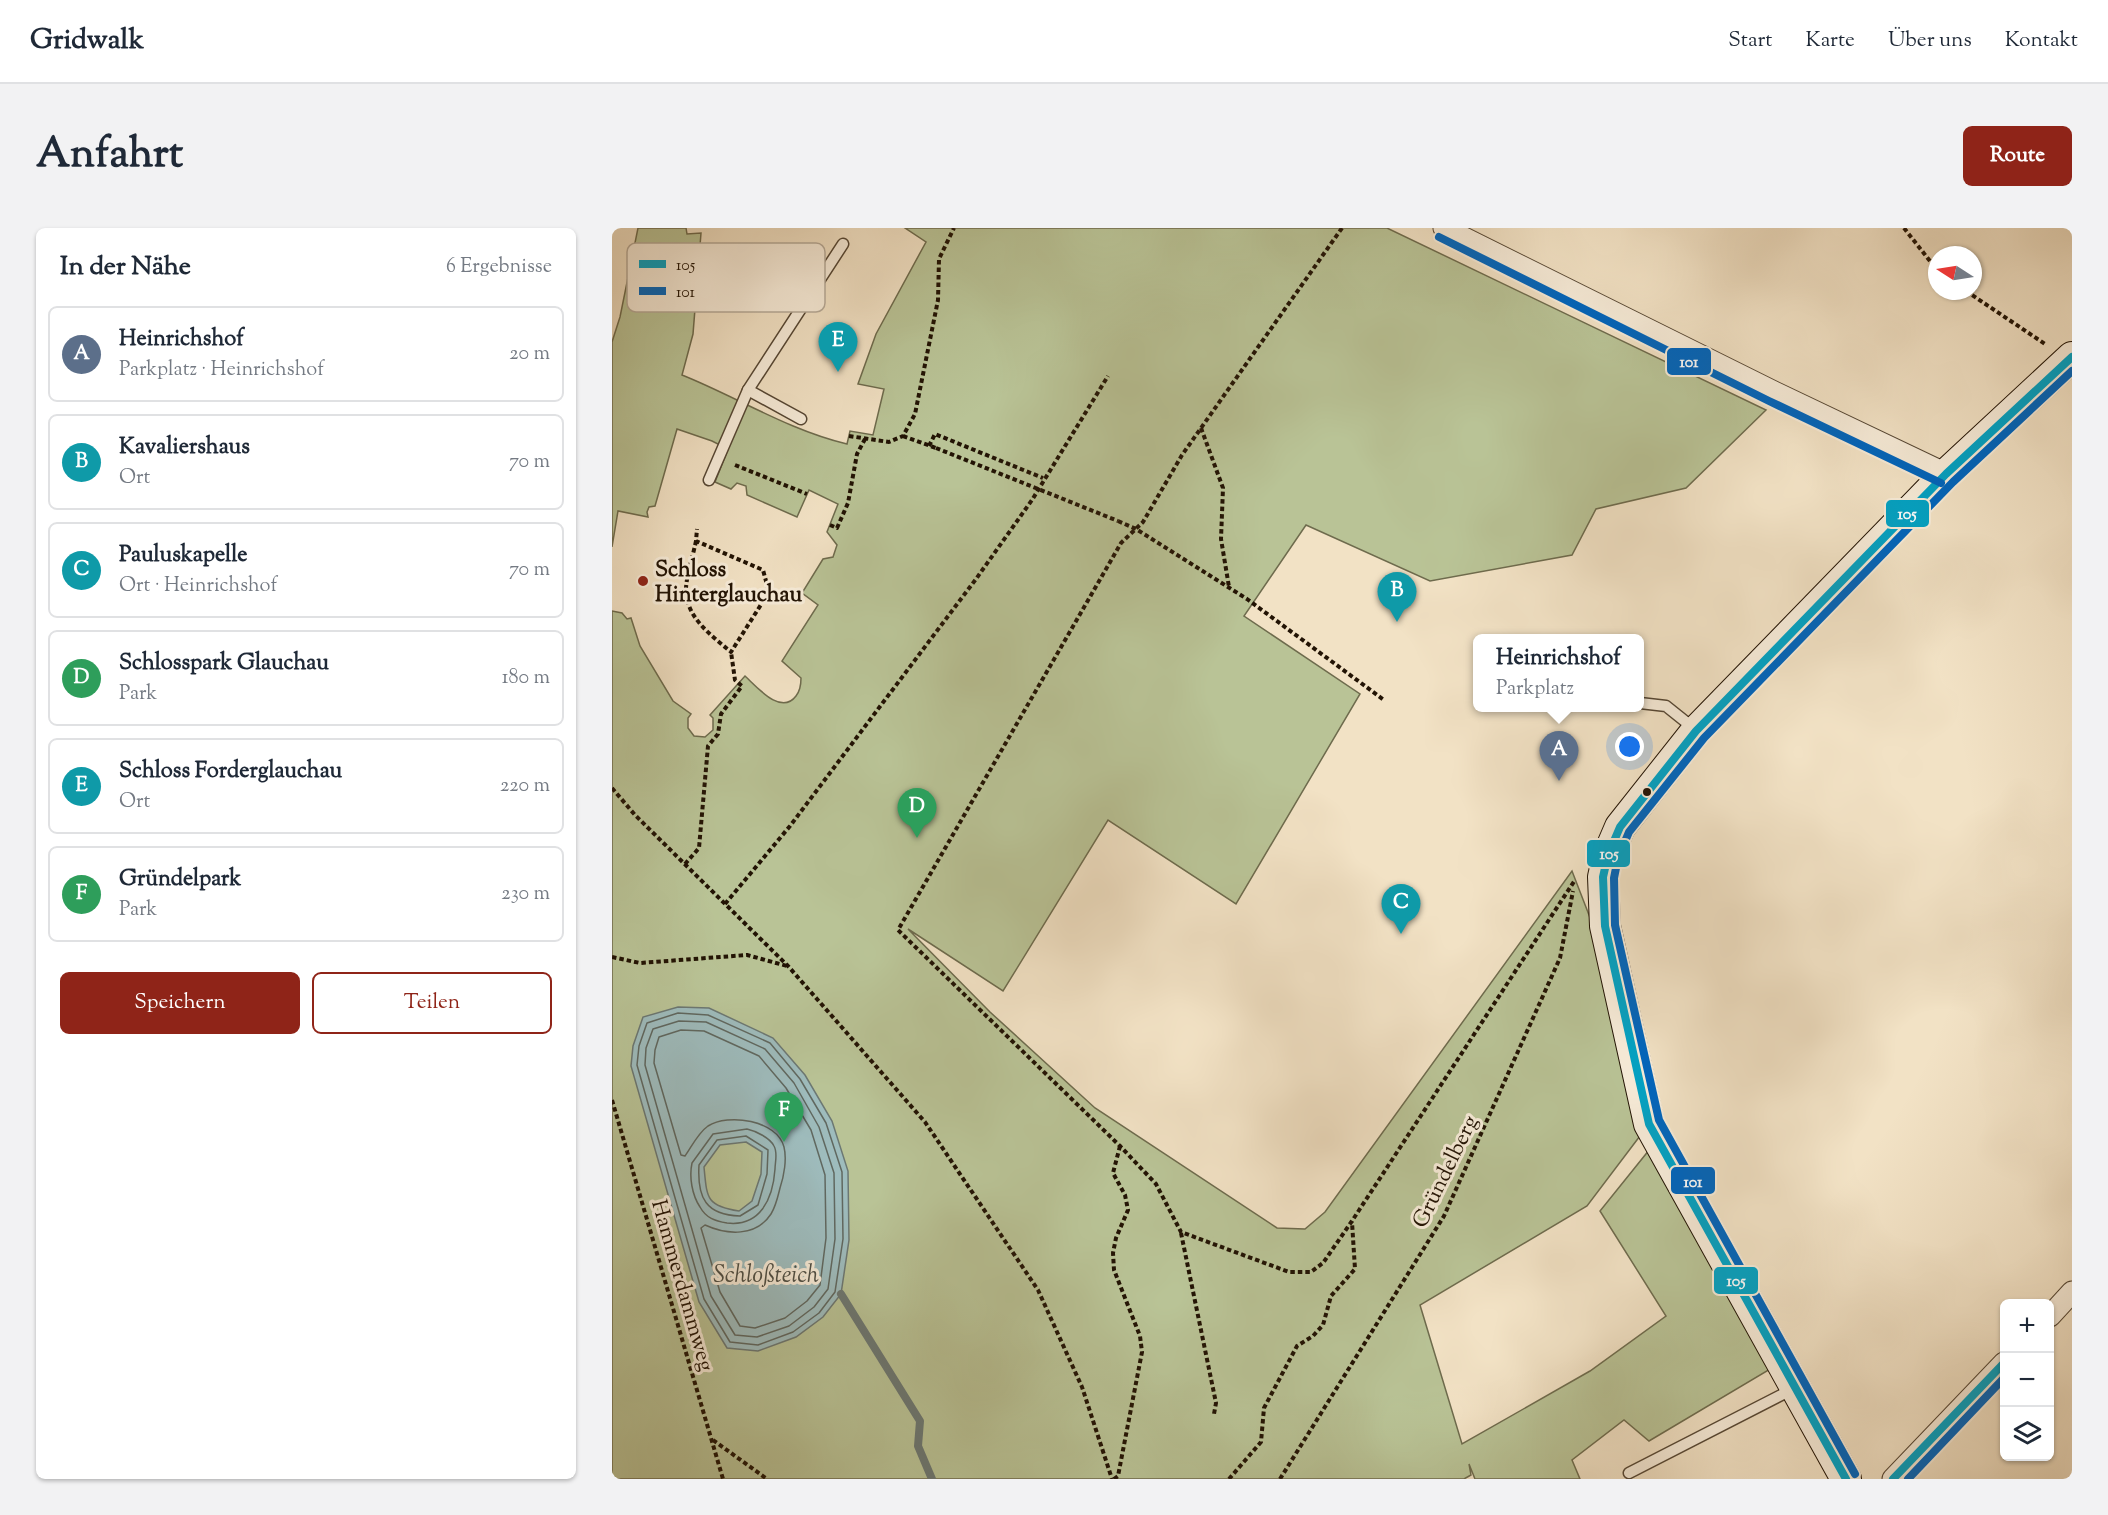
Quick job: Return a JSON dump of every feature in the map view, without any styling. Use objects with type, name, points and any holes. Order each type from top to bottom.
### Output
[{"type":"street","points":[[1444,228],[1774,392],[1946,474]]},
{"type":"street","points":[[1846,1479],[1649,1124],[1605,927],[1590,878],[1608,855],[1620,827],[1696,731],[1946,474],[2071,360]]},
{"type":"street","points":[[2054,1311],[2072,1292]]},
{"type":"street","points":[[1893,1479],[2000,1367]]},
{"type":"lane","points":[[825,272],[843,244]]},
{"type":"lane","points":[[709,480],[742,401],[799,312]]},
{"type":"lane","points":[[748,390],[801,419]]},
{"type":"lane","points":[[1644,703],[1666,706],[1696,731]]},
{"type":"lane","points":[[1629,1473],[1796,1388]]},
{"type":"path","points":[[849,436],[889,442],[903,436],[915,414],[938,300],[939,259],[954,228]]},
{"type":"path","points":[[1214,1414],[1216,1403],[1181,1232],[1156,1184],[1120,1146],[898,930],[1120,543],[1143,522],[1182,455],[1342,228]]},
{"type":"path","points":[[1904,228],[1928,259]]},
{"type":"path","points":[[1980,300],[2071,360]]},
{"type":"path","points":[[725,904],[790,826],[976,579],[1032,500],[1043,478],[1108,376]]},
{"type":"path","points":[[1201,428],[1222,488],[1221,539],[1230,588]]},
{"type":"path","points":[[929,446],[934,434],[1043,478]]},
{"type":"path","points":[[903,436],[1136,529],[1247,599],[1384,700]]},
{"type":"path","points":[[830,525],[837,528],[848,503],[857,454],[865,439]]},
{"type":"path","points":[[717,458],[807,494]]},
{"type":"path","points":[[685,864],[699,848],[708,746],[718,734],[721,714],[742,686],[735,680],[730,652],[701,626],[690,611],[686,589],[697,529]]},
{"type":"path","points":[[696,541],[763,570],[769,592],[730,652]]},
{"type":"path","points":[[612,788],[635,814],[788,966],[925,1122],[1038,1290],[1082,1388],[1113,1479],[1118,1476],[1142,1352],[1140,1336],[1114,1270],[1113,1253],[1116,1238],[1128,1210],[1125,1195],[1113,1173],[1120,1146]]},
{"type":"path","points":[[1181,1232],[1289,1272],[1311,1272],[1323,1263],[1590,878]]},
{"type":"path","name":"Gründelberg","points":[[1280,1479],[1444,1216],[1560,958],[1590,878]]},
{"type":"path","points":[[612,957],[640,963],[747,956],[788,966]]},
{"type":"path","name":"Hammerdammweg","points":[[612,1100],[723,1479]]},
{"type":"path","points":[[1229,1479],[1261,1442],[1264,1408],[1297,1346],[1313,1336],[1323,1325],[1331,1296],[1355,1269],[1352,1221]]},
{"type":"path","points":[[712,1439],[766,1479]]},
{"type":"green space","points":[[638,228],[686,228],[687,234],[701,233],[700,243],[635,243]]},
{"type":"green space","points":[[905,228],[1387,228],[1766,410],[1686,488],[1596,509],[1572,555],[1430,581],[1306,525],[1244,616],[1360,694],[1236,904],[1108,820],[1003,991],[908,929],[990,1012],[1095,1108],[1277,1228],[1305,1229],[1325,1212],[1572,871],[1618,990],[1649,1124],[1587,1206],[1420,1305],[1462,1444],[1590,1371],[1666,1316],[1600,1211],[1658,1139],[1772,1368],[1649,1441],[1624,1420],[1572,1460],[1580,1479],[1475,1479],[1469,1464],[1471,1475],[1464,1479],[612,1479],[612,611],[622,613],[627,619],[631,618],[640,646],[673,701],[691,714],[688,718],[688,728],[694,736],[705,737],[713,730],[713,718],[710,715],[745,676],[769,698],[783,703],[790,701],[798,692],[801,678],[782,661],[818,605],[802,593],[823,559],[833,557],[837,545],[827,532],[838,504],[809,490],[797,517],[747,495],[746,486],[737,483],[731,489],[715,482],[728,449],[677,429],[655,506],[649,507],[648,517],[618,511],[612,547],[612,342],[627,282],[627,312],[695,312],[693,334],[682,375],[783,422],[847,444],[850,431],[873,435],[884,389],[858,384],[876,334],[926,242]]},
{"type":"water","name":"Schloßteich","points":[[678,1007],[709,1008],[773,1038],[805,1075],[832,1121],[848,1171],[849,1240],[841,1294],[823,1317],[796,1337],[758,1351],[727,1348],[699,1302],[631,1066],[633,1046],[643,1017]],"holes":[[[746,1142],[762,1152],[761,1174],[752,1201],[739,1211],[720,1206],[710,1199],[704,1167],[720,1145]]]},
{"type":"waterway","points":[[841,1294],[920,1421],[918,1446],[932,1479]]},
{"type":"transit line","name":"101","points":[[1439,237],[1769,401],[1941,483]]},
{"type":"transit line","name":"105","points":[[1846,1479],[1649,1124],[1605,926],[1603,877],[1608,855],[1620,827],[1696,731],[1946,474],[2072,357]]},
{"type":"transit line","name":"101","points":[[1855,1474],[1659,1120],[1615,925],[1614,878],[1618,858],[1629,832],[1704,738],[1953,482],[2072,371]]},
{"type":"transit line","name":"105","points":[[1893,1479],[2000,1367]]},
{"type":"transit line","name":"101","points":[[1908,1479],[2000,1382]]},
{"type":"place","name":"Schloss Forderglauchau","points":[[838,372]]},
{"type":"place","name":"Schloss Hinterglauchau","points":[[643,581]]},
{"type":"place","name":"Kavaliershaus","points":[[1397,622]]},
{"type":"place","name":"Heinrichshof","points":[[1559,781]]},
{"type":"place","name":"Schlosspark Glauchau","points":[[917,838]]},
{"type":"place","name":"Pauluskapelle","points":[[1401,934]]},
{"type":"place","name":"Gründelpark","points":[[784,1142]]}]
